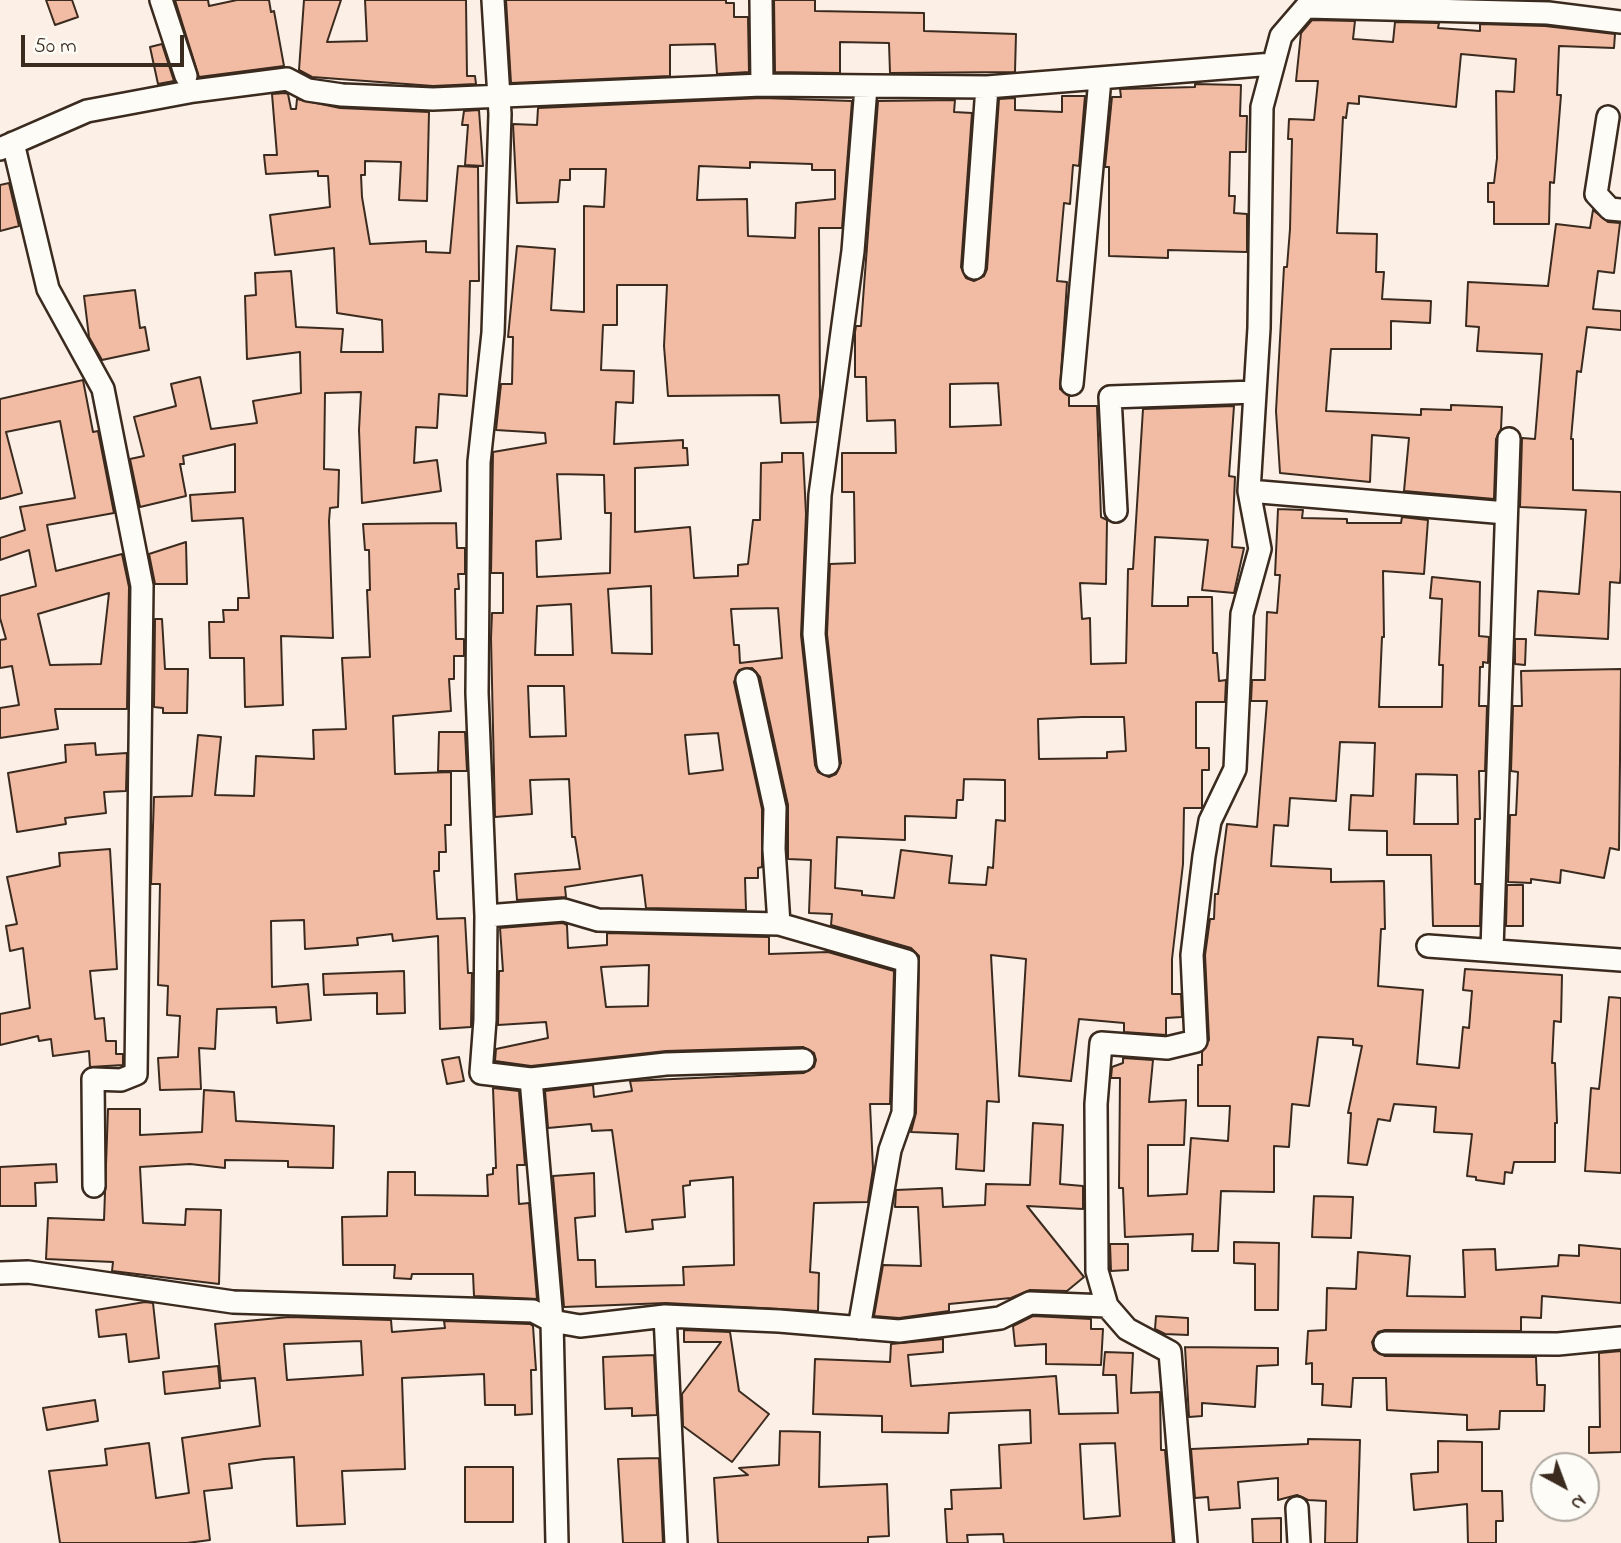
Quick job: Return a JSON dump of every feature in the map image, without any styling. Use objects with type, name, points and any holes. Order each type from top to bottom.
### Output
[{"type":"street","points":[[161,0],[186,76]]},
{"type":"street","points":[[493,0],[499,94],[493,333],[479,463],[477,693],[486,916],[485,1020],[481,1073],[531,1079],[666,1064],[803,1060]]},
{"type":"street","points":[[761,0],[762,85]]},
{"type":"street","points":[[1185,1543],[1170,1352],[1126,1329],[1107,1306],[1097,1270],[1096,1104],[1101,1043],[1167,1048],[1196,1041],[1192,955],[1204,856],[1210,821],[1235,769],[1242,614],[1260,549],[1249,491],[1255,392],[1262,107],[1281,36],[1306,7],[1548,6],[1621,22]]},
{"type":"street","points":[[94,1186],[93,1079],[121,1080],[136,1073],[142,586],[103,389],[48,289],[7,146],[87,111],[194,91],[287,79],[308,90],[342,95],[433,99],[499,94],[762,85],[987,87],[1273,64]]},
{"type":"street","points":[[1072,384],[1100,79]]},
{"type":"street","points":[[828,764],[814,634],[820,495],[853,251],[866,87]]},
{"type":"street","points":[[974,268],[987,87]]},
{"type":"street","points":[[1608,117],[1596,194],[1610,209],[1621,210]]},
{"type":"street","points":[[1116,511],[1110,397],[1255,392]]},
{"type":"street","points":[[1492,948],[1509,439]]},
{"type":"street","points":[[1249,491],[1506,513]]},
{"type":"street","points":[[747,680],[775,808],[774,849],[779,924]]},
{"type":"street","points":[[486,916],[564,910],[598,920],[779,924],[907,961],[903,1113],[890,1150],[859,1328]]},
{"type":"street","points":[[1428,946],[1492,948],[1621,960]]},
{"type":"street","points":[[531,1079],[552,1321],[557,1543]]},
{"type":"street","points":[[0,1273],[28,1272],[233,1302],[533,1311],[552,1321],[580,1326],[665,1316],[899,1331],[1000,1318],[1030,1303],[1107,1306]]},
{"type":"street","points":[[665,1316],[676,1543]]},
{"type":"street","points":[[1385,1343],[1559,1344],[1621,1338]]},
{"type":"street","points":[[1297,1508],[1299,1543]]},
{"type":"building","points":[[46,0],[72,0],[78,17],[55,25]]},
{"type":"building","points":[[175,0],[208,0],[209,6],[237,0],[269,0],[271,12],[274,11],[284,66],[199,77]]},
{"type":"building","points":[[304,0],[341,0],[327,42],[367,41],[365,0],[466,0],[467,76],[475,76],[476,84],[433,86],[312,77],[299,70]]},
{"type":"building","points":[[506,0],[726,0],[726,3],[734,3],[734,17],[748,17],[749,72],[717,74],[715,44],[670,45],[670,76],[511,83]]},
{"type":"building","points":[[774,0],[815,0],[815,11],[924,13],[924,31],[1016,34],[1015,72],[890,73],[889,43],[840,42],[840,73],[775,72]]},
{"type":"building","points":[[1312,20],[1355,21],[1353,39],[1393,42],[1395,22],[1439,23],[1438,28],[1480,31],[1480,24],[1545,26],[1615,34],[1614,48],[1559,46],[1557,95],[1561,95],[1554,183],[1550,182],[1549,224],[1494,224],[1494,202],[1488,202],[1488,183],[1494,183],[1497,158],[1496,91],[1514,92],[1516,59],[1461,54],[1456,107],[1359,96],[1359,104],[1348,103],[1346,118],[1343,117],[1337,233],[1377,234],[1376,272],[1384,272],[1382,299],[1431,301],[1430,323],[1391,321],[1391,349],[1331,349],[1326,411],[1421,415],[1421,409],[1451,410],[1451,405],[1502,407],[1501,429],[1496,439],[1494,499],[1404,491],[1409,438],[1372,435],[1370,482],[1280,473],[1276,411],[1284,267],[1287,267],[1290,229],[1292,139],[1288,139],[1289,119],[1314,120],[1318,81],[1296,81],[1301,33]]},
{"type":"building","points":[[162,44],[174,81],[158,84],[150,47]]},
{"type":"building","points":[[1195,84],[1241,85],[1240,116],[1247,116],[1246,152],[1230,152],[1229,196],[1235,196],[1234,213],[1247,214],[1247,252],[1168,250],[1168,258],[1109,256],[1109,167],[1105,167],[1112,97],[1121,97],[1120,89],[1195,87]]},
{"type":"building","points":[[272,94],[288,94],[291,109],[296,109],[297,99],[340,108],[429,112],[427,201],[399,200],[401,162],[365,161],[365,175],[361,175],[362,197],[370,244],[426,241],[426,252],[450,253],[458,166],[478,167],[479,281],[470,281],[467,396],[439,394],[437,428],[416,427],[414,463],[437,460],[441,491],[362,503],[359,430],[361,392],[325,393],[324,469],[339,470],[338,507],[330,508],[329,521],[333,638],[281,636],[283,705],[245,707],[244,658],[210,658],[209,622],[224,622],[223,610],[238,610],[238,598],[249,598],[243,518],[192,521],[190,495],[235,492],[235,444],[183,456],[184,464],[180,464],[186,496],[140,507],[130,459],[144,456],[134,417],[176,406],[171,384],[200,377],[211,429],[257,423],[253,401],[301,393],[300,352],[247,359],[245,296],[256,295],[255,273],[291,271],[296,327],[343,329],[341,352],[383,352],[382,320],[337,313],[334,248],[275,255],[270,215],[330,207],[328,176],[318,176],[318,171],[266,174],[264,155],[277,155]]},
{"type":"building","points":[[1062,96],[1085,96],[1079,166],[1073,165],[1070,204],[1064,203],[1057,281],[1067,282],[1060,389],[1069,396],[1069,406],[1097,406],[1101,517],[1107,520],[1106,584],[1080,583],[1082,619],[1090,618],[1091,664],[1126,663],[1128,569],[1133,569],[1143,409],[1234,406],[1229,476],[1235,477],[1232,547],[1244,548],[1234,593],[1202,590],[1208,540],[1155,537],[1152,606],[1188,606],[1188,597],[1212,597],[1213,653],[1217,653],[1219,681],[1226,680],[1225,702],[1196,702],[1196,748],[1209,748],[1209,770],[1202,770],[1202,808],[1184,808],[1183,864],[1172,959],[1172,994],[1181,994],[1182,1017],[1166,1018],[1166,1035],[1124,1032],[1124,1023],[1079,1019],[1071,1081],[1019,1076],[1026,959],[991,955],[999,1102],[987,1101],[984,1171],[956,1169],[958,1134],[911,1132],[916,1113],[919,956],[911,948],[831,925],[832,914],[809,913],[811,860],[788,859],[788,805],[760,677],[752,668],[739,670],[734,682],[762,809],[762,867],[758,868],[758,878],[745,878],[746,910],[646,908],[642,875],[565,887],[566,897],[517,900],[515,874],[580,869],[575,837],[572,837],[569,779],[530,780],[532,814],[495,817],[491,638],[492,613],[503,613],[503,573],[491,573],[493,452],[546,443],[545,433],[496,430],[501,384],[512,384],[513,337],[508,337],[517,246],[555,249],[551,310],[584,312],[584,206],[604,207],[606,169],[570,169],[570,180],[560,180],[558,202],[517,203],[513,124],[537,125],[538,108],[762,98],[852,101],[842,228],[819,228],[820,396],[817,422],[781,423],[779,395],[668,396],[664,346],[667,285],[617,285],[617,325],[603,325],[601,370],[634,371],[633,403],[616,402],[614,444],[683,440],[683,448],[687,448],[688,465],[635,468],[635,532],[690,527],[694,578],[738,576],[738,565],[748,564],[753,520],[760,520],[761,463],[782,462],[782,453],[803,453],[806,514],[801,635],[815,765],[818,772],[829,777],[836,774],[841,763],[827,634],[830,564],[855,563],[854,492],[842,492],[842,453],[896,453],[895,420],[867,421],[866,377],[855,377],[855,332],[856,326],[861,326],[878,101],[955,100],[954,112],[972,113],[961,267],[966,278],[974,281],[984,276],[987,269],[999,99],[1015,98],[1015,110],[1062,112]],"holes":[[[750,162],[812,164],[812,170],[835,170],[835,199],[796,203],[795,238],[748,236],[747,199],[697,200],[699,166],[750,168]],[[998,383],[1001,425],[950,427],[950,384]],[[557,474],[604,475],[605,513],[611,513],[610,573],[537,577],[536,541],[561,539]],[[651,586],[652,654],[612,653],[608,589]],[[571,604],[573,655],[535,655],[537,606]],[[778,608],[782,658],[740,663],[739,645],[734,645],[731,609]],[[528,686],[564,686],[566,736],[530,737]],[[1124,717],[1126,751],[1107,752],[1107,758],[1039,759],[1038,719]],[[718,733],[723,770],[689,774],[685,735]],[[964,779],[1005,780],[1005,821],[996,820],[993,868],[988,867],[986,885],[949,883],[952,856],[901,850],[894,898],[862,895],[862,891],[835,888],[837,837],[905,840],[905,816],[956,818],[957,800],[963,800]]]},
{"type":"building","points":[[479,110],[483,166],[465,165],[468,125],[462,125],[464,111]]},
{"type":"building","points":[[9,183],[19,226],[0,231],[0,185]]},
{"type":"building","points":[[1593,210],[1608,222],[1620,223],[1614,273],[1598,271],[1593,309],[1621,311],[1621,330],[1587,327],[1581,372],[1577,371],[1571,439],[1573,490],[1621,492],[1620,583],[1610,582],[1608,639],[1535,635],[1538,591],[1579,594],[1586,510],[1520,507],[1522,438],[1535,439],[1542,354],[1477,351],[1479,327],[1466,326],[1468,282],[1548,286],[1556,224],[1590,228]]},
{"type":"building","points":[[135,290],[140,328],[145,327],[149,350],[102,360],[89,337],[84,296]]},
{"type":"building","points":[[83,380],[93,432],[98,431],[114,513],[47,525],[56,571],[122,554],[129,587],[127,709],[55,709],[58,729],[0,738],[0,708],[19,705],[12,666],[0,668],[0,640],[6,639],[0,618],[0,596],[36,586],[29,550],[0,560],[0,538],[25,530],[20,507],[75,498],[60,421],[6,432],[22,493],[0,499],[0,399]],"holes":[[[109,593],[101,664],[50,665],[38,614]]]},
{"type":"building","points":[[1278,509],[1303,510],[1302,518],[1347,519],[1347,523],[1401,523],[1402,517],[1428,520],[1424,574],[1383,571],[1384,637],[1379,707],[1442,707],[1443,665],[1439,665],[1442,599],[1430,598],[1432,577],[1480,582],[1479,636],[1489,637],[1488,663],[1483,662],[1483,667],[1480,667],[1479,706],[1487,706],[1485,771],[1479,771],[1480,819],[1475,819],[1475,884],[1481,884],[1480,926],[1433,926],[1431,855],[1387,855],[1387,831],[1349,830],[1351,795],[1373,796],[1375,743],[1340,742],[1336,801],[1290,798],[1288,826],[1274,825],[1271,866],[1331,869],[1331,882],[1384,881],[1385,929],[1381,929],[1378,986],[1423,990],[1417,1064],[1459,1068],[1463,1027],[1469,1028],[1472,991],[1463,990],[1465,969],[1562,975],[1561,1022],[1554,1021],[1552,1063],[1555,1063],[1557,1123],[1555,1162],[1514,1162],[1512,1173],[1505,1172],[1504,1184],[1476,1180],[1476,1177],[1467,1176],[1472,1134],[1434,1132],[1436,1107],[1394,1104],[1390,1121],[1378,1119],[1367,1165],[1348,1163],[1351,1113],[1348,1113],[1362,1046],[1353,1045],[1353,1039],[1318,1037],[1309,1106],[1292,1104],[1289,1147],[1274,1146],[1274,1192],[1221,1191],[1218,1251],[1192,1251],[1193,1234],[1125,1237],[1123,1188],[1119,1188],[1120,1078],[1111,1078],[1112,1067],[1123,1063],[1123,1058],[1153,1060],[1149,1102],[1186,1100],[1184,1145],[1148,1145],[1148,1196],[1187,1194],[1191,1138],[1228,1141],[1230,1106],[1198,1106],[1198,1065],[1202,1065],[1202,1052],[1209,1040],[1205,955],[1210,919],[1214,919],[1215,894],[1218,894],[1227,824],[1257,827],[1267,701],[1251,701],[1252,680],[1265,680],[1267,612],[1277,613],[1280,575],[1275,575]],"holes":[[[1416,774],[1457,775],[1458,824],[1414,824]]]},
{"type":"building","points":[[456,523],[457,548],[465,548],[465,574],[458,574],[459,589],[455,589],[456,639],[464,639],[464,656],[454,656],[454,679],[449,679],[451,711],[393,716],[395,774],[451,772],[451,825],[445,825],[446,852],[439,852],[439,871],[434,871],[437,919],[465,918],[468,973],[472,973],[471,1027],[440,1029],[438,936],[393,941],[392,934],[357,938],[358,945],[305,949],[304,920],[271,921],[272,987],[308,984],[311,1020],[277,1023],[276,1007],[217,1009],[215,1049],[199,1048],[201,1089],[160,1090],[158,1058],[178,1057],[180,1016],[167,1015],[168,986],[158,985],[160,884],[151,884],[154,797],[192,796],[198,735],[221,737],[215,795],[254,796],[256,756],[314,759],[313,730],[346,729],[342,658],[370,657],[367,590],[370,590],[369,550],[365,550],[363,524]]},
{"type":"building","points":[[186,542],[187,584],[155,584],[149,554]]},
{"type":"building","points":[[155,619],[162,619],[165,669],[188,669],[187,713],[163,713],[163,708],[154,707]]},
{"type":"building","points":[[1515,639],[1526,639],[1525,665],[1515,664]]},
{"type":"building","points":[[1621,669],[1619,850],[1610,848],[1604,878],[1561,870],[1560,883],[1531,879],[1531,883],[1508,882],[1510,815],[1516,815],[1518,772],[1511,771],[1513,706],[1522,706],[1521,671]]},
{"type":"building","points":[[439,732],[465,732],[467,771],[438,771]]},
{"type":"building","points":[[95,743],[96,755],[127,753],[126,791],[104,792],[106,813],[65,818],[66,824],[17,832],[8,773],[66,762],[65,745]]},
{"type":"building","points":[[110,849],[117,969],[90,971],[95,1019],[104,1018],[106,1041],[116,1041],[116,1054],[123,1054],[123,1065],[90,1067],[89,1051],[53,1056],[51,1039],[39,1041],[38,1036],[0,1045],[0,1014],[30,1008],[23,948],[10,951],[6,926],[17,924],[7,877],[60,866],[59,853]]},
{"type":"building","points":[[1507,885],[1523,885],[1523,926],[1506,926]]},
{"type":"building","points":[[563,923],[567,925],[568,948],[607,945],[607,933],[769,937],[769,954],[828,952],[894,971],[890,1104],[870,1104],[873,1169],[868,1202],[814,1203],[810,1272],[819,1273],[818,1311],[666,1303],[564,1307],[553,1176],[594,1173],[595,1216],[575,1218],[578,1260],[595,1260],[596,1287],[684,1285],[683,1267],[734,1265],[733,1177],[690,1181],[690,1185],[683,1186],[685,1217],[652,1220],[653,1229],[626,1232],[612,1130],[592,1131],[591,1124],[548,1128],[545,1091],[593,1085],[594,1097],[632,1091],[630,1081],[804,1073],[814,1067],[816,1060],[814,1053],[803,1047],[666,1051],[531,1066],[495,1061],[496,1049],[548,1038],[546,1022],[498,1025],[499,971],[503,971],[500,928]],"holes":[[[649,965],[648,1006],[606,1007],[601,967]]]},
{"type":"building","points":[[404,971],[405,1013],[377,1014],[377,993],[324,995],[323,974]]},
{"type":"building","points":[[1609,997],[1621,998],[1621,1173],[1585,1171],[1591,1088],[1599,1089]]},
{"type":"building","points":[[459,1057],[464,1081],[447,1084],[442,1060]]},
{"type":"building","points":[[493,1088],[519,1091],[525,1165],[517,1165],[519,1204],[529,1203],[537,1299],[474,1296],[473,1274],[412,1274],[411,1279],[394,1278],[395,1265],[343,1265],[342,1217],[387,1216],[388,1172],[415,1172],[415,1195],[488,1196],[487,1175],[493,1174],[493,1168],[496,1168]]},
{"type":"building","points":[[204,1090],[234,1092],[236,1121],[334,1126],[333,1168],[288,1167],[288,1161],[225,1160],[225,1168],[190,1164],[140,1167],[143,1223],[185,1225],[186,1209],[221,1210],[219,1284],[112,1271],[113,1262],[46,1259],[48,1218],[104,1220],[108,1109],[140,1109],[140,1135],[202,1132]]},
{"type":"building","points":[[1033,1123],[1063,1125],[1060,1184],[1083,1186],[1083,1209],[1027,1206],[1084,1277],[1067,1291],[1030,1290],[1011,1298],[949,1304],[949,1311],[899,1318],[874,1316],[883,1265],[921,1266],[918,1207],[895,1207],[896,1190],[942,1188],[943,1207],[985,1205],[986,1184],[1030,1185]]},
{"type":"building","points":[[56,1164],[57,1182],[35,1183],[36,1206],[0,1206],[0,1167]]},
{"type":"building","points":[[1314,1196],[1353,1197],[1351,1238],[1312,1237]]},
{"type":"building","points":[[1234,1242],[1279,1243],[1278,1310],[1255,1310],[1255,1264],[1234,1263]]},
{"type":"building","points":[[1110,1244],[1128,1244],[1128,1270],[1111,1271]]},
{"type":"building","points":[[1579,1245],[1621,1249],[1621,1303],[1542,1296],[1541,1318],[1521,1317],[1521,1331],[1385,1330],[1378,1332],[1372,1342],[1374,1350],[1385,1356],[1536,1357],[1537,1385],[1545,1385],[1544,1411],[1500,1411],[1499,1429],[1467,1430],[1467,1415],[1387,1410],[1386,1378],[1353,1378],[1351,1407],[1322,1405],[1323,1384],[1312,1384],[1312,1363],[1306,1364],[1308,1331],[1326,1330],[1327,1288],[1356,1289],[1358,1252],[1410,1256],[1407,1296],[1465,1297],[1463,1250],[1495,1249],[1496,1270],[1558,1266],[1559,1255],[1579,1256]]},
{"type":"building","points":[[153,1303],[159,1358],[129,1362],[126,1334],[99,1337],[96,1310]]},
{"type":"building","points":[[1033,1316],[1091,1319],[1091,1329],[1103,1329],[1101,1365],[1046,1364],[1046,1344],[1015,1346],[1013,1326]]},
{"type":"building","points":[[1156,1316],[1188,1318],[1188,1335],[1165,1334],[1155,1329]]},
{"type":"building","points":[[289,1317],[391,1320],[392,1332],[445,1328],[444,1321],[530,1324],[533,1326],[536,1370],[531,1370],[532,1414],[515,1415],[515,1405],[485,1405],[484,1374],[402,1378],[405,1469],[342,1471],[345,1524],[297,1526],[294,1457],[264,1459],[229,1464],[232,1488],[204,1491],[210,1540],[187,1543],[60,1543],[49,1471],[107,1465],[105,1449],[149,1443],[156,1498],[189,1493],[182,1438],[260,1426],[255,1378],[221,1381],[215,1324]],"holes":[[[361,1341],[363,1375],[287,1380],[284,1344]]]},
{"type":"building","points":[[684,1330],[730,1332],[739,1391],[769,1414],[732,1462],[683,1426],[682,1394],[721,1342],[684,1342]]},
{"type":"building","points":[[943,1339],[943,1352],[908,1355],[911,1386],[1056,1376],[1059,1414],[1118,1413],[1116,1375],[1103,1375],[1105,1352],[1133,1353],[1131,1393],[1160,1392],[1161,1450],[1165,1450],[1173,1543],[1004,1543],[1003,1534],[967,1535],[968,1543],[947,1543],[945,1509],[952,1509],[951,1490],[1001,1488],[999,1445],[1031,1443],[1030,1410],[949,1413],[948,1433],[882,1432],[882,1416],[813,1414],[815,1359],[890,1362],[891,1344]],"holes":[[[1115,1443],[1120,1516],[1084,1519],[1080,1444]]]},
{"type":"building","points":[[1185,1347],[1278,1348],[1278,1365],[1257,1366],[1255,1407],[1202,1403],[1202,1416],[1189,1417]]},
{"type":"building","points":[[1621,1351],[1621,1452],[1589,1452],[1589,1427],[1600,1427],[1599,1353]]},
{"type":"building","points":[[654,1355],[657,1415],[632,1416],[632,1408],[605,1409],[603,1357]]},
{"type":"building","points":[[218,1366],[220,1388],[165,1394],[163,1372]]},
{"type":"building","points":[[95,1400],[98,1421],[47,1430],[43,1408]]},
{"type":"building","points":[[780,1431],[820,1432],[819,1487],[887,1484],[889,1536],[868,1537],[868,1543],[718,1543],[714,1478],[748,1475],[739,1468],[779,1465]]},
{"type":"building","points":[[1308,1439],[1360,1440],[1357,1543],[1325,1543],[1326,1501],[1308,1500],[1297,1495],[1278,1500],[1278,1478],[1238,1482],[1240,1508],[1209,1510],[1208,1497],[1195,1498],[1191,1449],[1308,1444]]},
{"type":"building","points":[[1438,1441],[1482,1442],[1482,1491],[1502,1491],[1503,1521],[1496,1521],[1496,1543],[1468,1543],[1467,1504],[1414,1510],[1411,1474],[1438,1472]]},
{"type":"building","points":[[659,1458],[663,1543],[623,1543],[618,1459]]},
{"type":"building","points":[[465,1467],[513,1467],[513,1522],[465,1522]]},
{"type":"building","points":[[1281,1518],[1281,1543],[1253,1543],[1252,1519]]}]
